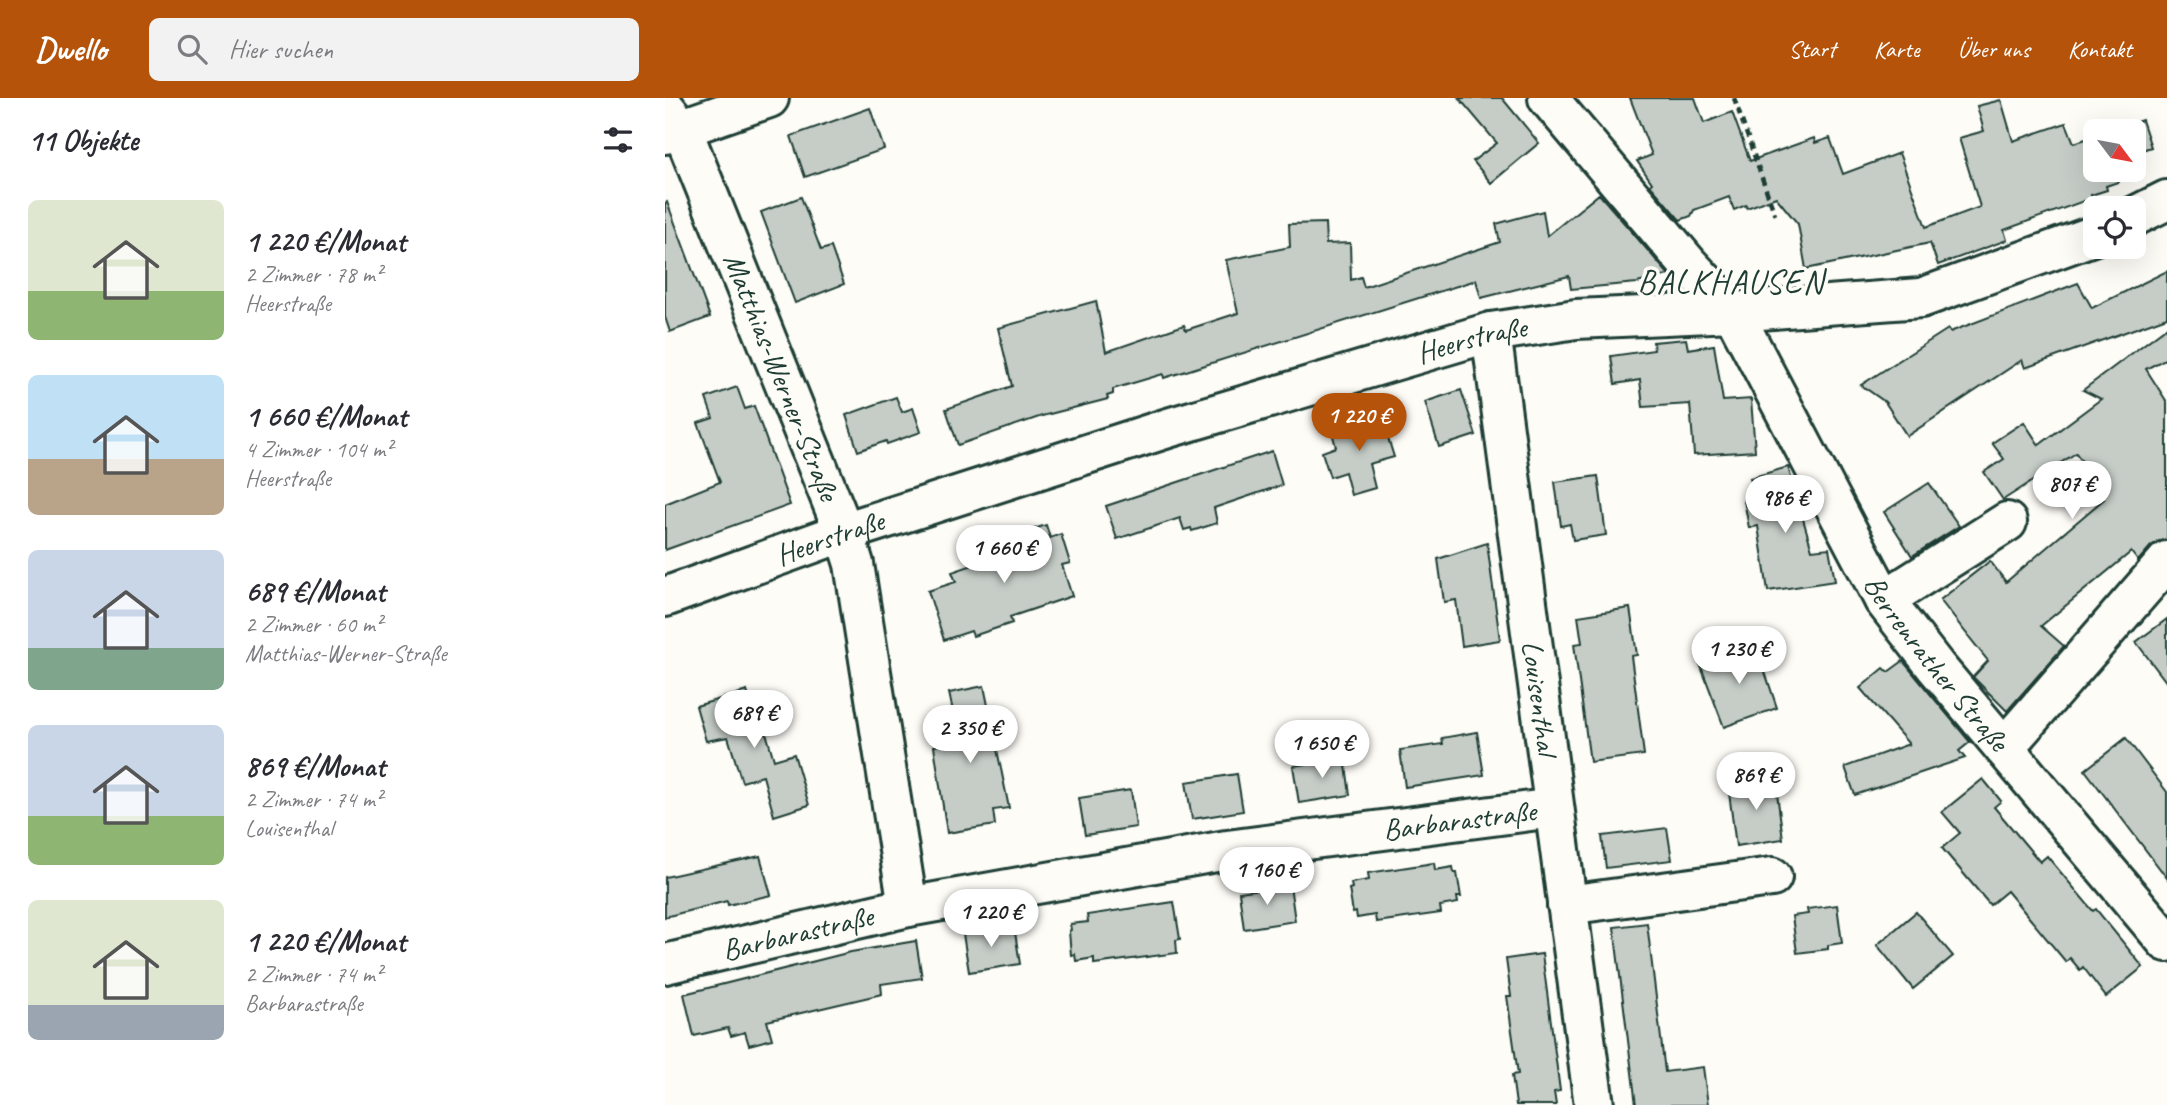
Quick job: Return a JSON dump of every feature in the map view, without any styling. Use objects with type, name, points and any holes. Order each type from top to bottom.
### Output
[{"type":"street","points":[[671,123],[769,98]]},
{"type":"street","name":"Berrenrather Straße","points":[[1548,98],[1688,264],[1733,312],[1884,600],[1936,667],[2167,942]]},
{"type":"street","name":"Matthias-Werner-Straße","points":[[671,123],[844,532],[854,564],[908,906]]},
{"type":"street","points":[[2146,210],[2167,200]]},
{"type":"street","name":"Heerstraße","points":[[665,597],[844,532],[1167,428],[1491,332],[1576,318],[1733,312],[1921,298],[2083,239]]},
{"type":"street","name":"Louisenthal","points":[[1491,332],[1594,1105]]},
{"type":"street","points":[[1884,600],[2007,522]]},
{"type":"street","points":[[2004,748],[2167,561]]},
{"type":"street","name":"Barbarastraße","points":[[665,964],[908,906],[1227,850],[1555,808]]},
{"type":"street","points":[[1567,905],[1772,877]]},
{"type":"path","points":[[1734,98],[1775,215]]},
{"type":"building","points":[[1459,98],[1502,98],[1539,143],[1491,183],[1473,161],[1497,143]]},
{"type":"building","points":[[1630,98],[1695,98],[1704,123],[1732,112],[1750,161],[1814,138],[1815,143],[1830,138],[1843,174],[1899,153],[1926,227],[1980,207],[1959,138],[1984,131],[1977,106],[2001,100],[2013,141],[2066,123],[2074,143],[2083,140],[2083,182],[2118,182],[2106,186],[2107,190],[2083,196],[2083,201],[2004,230],[2007,240],[1938,265],[1930,243],[1806,269],[1798,224],[1776,197],[1734,210],[1729,197],[1694,210],[1691,216],[1680,220],[1650,185],[1652,183],[1637,161],[1652,155]]},
{"type":"building","points":[[870,108],[884,149],[805,177],[791,136]]},
{"type":"building","points":[[2146,132],[2151,147],[2146,149]]},
{"type":"building","points":[[1599,194],[1669,275],[1637,283],[1571,289],[1569,276],[1481,298],[1476,280],[1164,378],[1163,374],[1113,389],[1113,394],[1107,396],[1108,399],[1042,416],[958,445],[946,409],[1012,386],[998,328],[1096,301],[1106,352],[1184,325],[1186,330],[1238,313],[1226,260],[1290,247],[1289,224],[1325,223],[1326,244],[1350,243],[1351,280],[1361,277],[1364,287],[1500,242],[1496,224],[1543,211],[1547,236]]},
{"type":"building","points":[[801,197],[821,250],[831,247],[844,284],[795,303],[761,212]]},
{"type":"building","points":[[667,202],[710,317],[670,332],[665,317]]},
{"type":"building","points":[[2167,271],[2167,317],[2025,368],[2022,360],[1907,436],[1885,402],[1861,385],[1948,329],[1950,332],[2078,283],[2092,308]]},
{"type":"building","points":[[2167,327],[2167,358],[2146,369],[2167,402],[2167,540],[2151,546],[2138,561],[2131,552],[2041,626],[2064,646],[2007,711],[1973,677],[1988,661],[1940,600],[1990,561],[2006,582],[2104,499],[2092,484],[2096,481],[2076,453],[2003,500],[1984,472],[2004,459],[1992,443],[2024,422],[2039,445],[2101,399],[2083,390]]},
{"type":"building","points":[[1686,339],[1688,349],[1714,345],[1723,401],[1751,399],[1755,451],[1694,455],[1690,404],[1643,407],[1640,380],[1615,384],[1611,356],[1654,350],[1653,342]]},
{"type":"building","points":[[737,387],[745,409],[754,406],[790,505],[665,550],[665,504],[720,482],[698,423],[713,418],[706,398]]},
{"type":"building","points":[[1461,390],[1476,435],[1439,447],[1425,402]]},
{"type":"building","points":[[896,397],[902,412],[913,408],[921,432],[858,451],[846,415]]},
{"type":"building","points":[[1381,416],[1394,457],[1369,464],[1375,488],[1351,495],[1345,472],[1330,477],[1322,452],[1336,447],[1332,432]]},
{"type":"building","points":[[1272,451],[1282,485],[1214,508],[1217,523],[1192,531],[1191,528],[1184,530],[1180,518],[1117,539],[1106,506]]},
{"type":"building","points":[[1788,467],[1812,550],[1829,548],[1835,581],[1768,591],[1758,526],[1749,528],[1744,500],[1756,498],[1750,478]]},
{"type":"building","points":[[1598,476],[1606,535],[1573,540],[1570,524],[1561,526],[1555,482]]},
{"type":"building","points":[[1929,483],[1959,526],[1912,556],[1884,512]]},
{"type":"building","points":[[1046,525],[1050,538],[1061,534],[1070,563],[1062,565],[1072,596],[1010,617],[1012,623],[973,636],[971,631],[944,640],[928,591],[956,582],[952,572],[1002,555],[997,541]]},
{"type":"building","points":[[1487,543],[1500,640],[1462,646],[1456,600],[1444,602],[1438,559]]},
{"type":"building","points":[[1630,608],[1637,655],[1631,656],[1644,755],[1590,762],[1574,644],[1582,643],[1578,616]]},
{"type":"building","points":[[2167,619],[2167,683],[2136,642]]},
{"type":"building","points":[[1756,645],[1777,708],[1724,727],[1700,664]]},
{"type":"building","points":[[1903,661],[1970,742],[1959,751],[1965,758],[1855,795],[1845,767],[1909,744],[1860,688],[1884,668],[1888,672]]},
{"type":"building","points":[[984,686],[1009,808],[993,810],[995,825],[947,833],[934,746],[947,744],[945,727],[956,725],[949,693]]},
{"type":"building","points":[[747,691],[751,704],[757,702],[774,760],[794,754],[809,805],[774,816],[763,776],[742,782],[728,737],[706,741],[696,706]]},
{"type":"building","points":[[1477,732],[1484,775],[1405,787],[1400,750],[1443,744],[1442,738]]},
{"type":"building","points":[[2126,738],[2167,792],[2167,878],[2085,770]]},
{"type":"building","points":[[1345,758],[1350,795],[1299,803],[1293,766]]},
{"type":"building","points":[[1237,774],[1243,811],[1192,819],[1186,782]]},
{"type":"building","points":[[1775,778],[1783,839],[1736,846],[1728,785]]},
{"type":"building","points":[[1983,779],[2001,801],[1994,807],[2040,862],[2047,856],[2093,911],[2096,909],[2143,967],[2106,997],[2083,967],[2080,970],[2070,958],[2066,962],[2007,891],[1990,905],[1942,848],[1960,833],[1942,812]]},
{"type":"building","points":[[1131,790],[1136,827],[1085,835],[1079,798]]},
{"type":"building","points":[[1667,828],[1672,860],[1606,868],[1602,836]]},
{"type":"building","points":[[760,856],[771,895],[728,905],[727,901],[665,917],[665,877]]},
{"type":"building","points":[[1434,863],[1435,870],[1453,867],[1454,873],[1457,873],[1461,897],[1457,897],[1458,903],[1440,906],[1441,913],[1376,922],[1375,915],[1357,918],[1356,912],[1353,913],[1349,889],[1352,888],[1351,883],[1369,880],[1368,873]]},
{"type":"building","points":[[1290,885],[1295,921],[1244,929],[1239,892]]},
{"type":"building","points":[[1174,902],[1180,939],[1176,940],[1177,953],[1094,964],[1094,958],[1076,961],[1075,954],[1071,955],[1070,924],[1088,922],[1087,915]]},
{"type":"building","points":[[1837,905],[1842,943],[1828,945],[1828,949],[1797,953],[1792,916],[1808,914],[1807,909]]},
{"type":"building","points":[[1916,912],[1953,956],[1913,989],[1877,945]]},
{"type":"building","points":[[1647,923],[1665,1072],[1703,1067],[1708,1105],[1636,1105],[1614,927]]},
{"type":"building","points":[[1014,926],[1020,964],[969,972],[963,934]]},
{"type":"building","points":[[916,941],[922,978],[881,984],[882,994],[767,1021],[772,1039],[749,1045],[745,1032],[731,1036],[728,1028],[694,1036],[684,994],[851,952]]},
{"type":"building","points":[[1542,954],[1560,1091],[1554,1092],[1556,1105],[1516,1105],[1512,1075],[1518,1074],[1507,996],[1511,996],[1506,959]]},
{"type":"district","name":"BALKHAUSEN","points":[[1731,281]]}]
